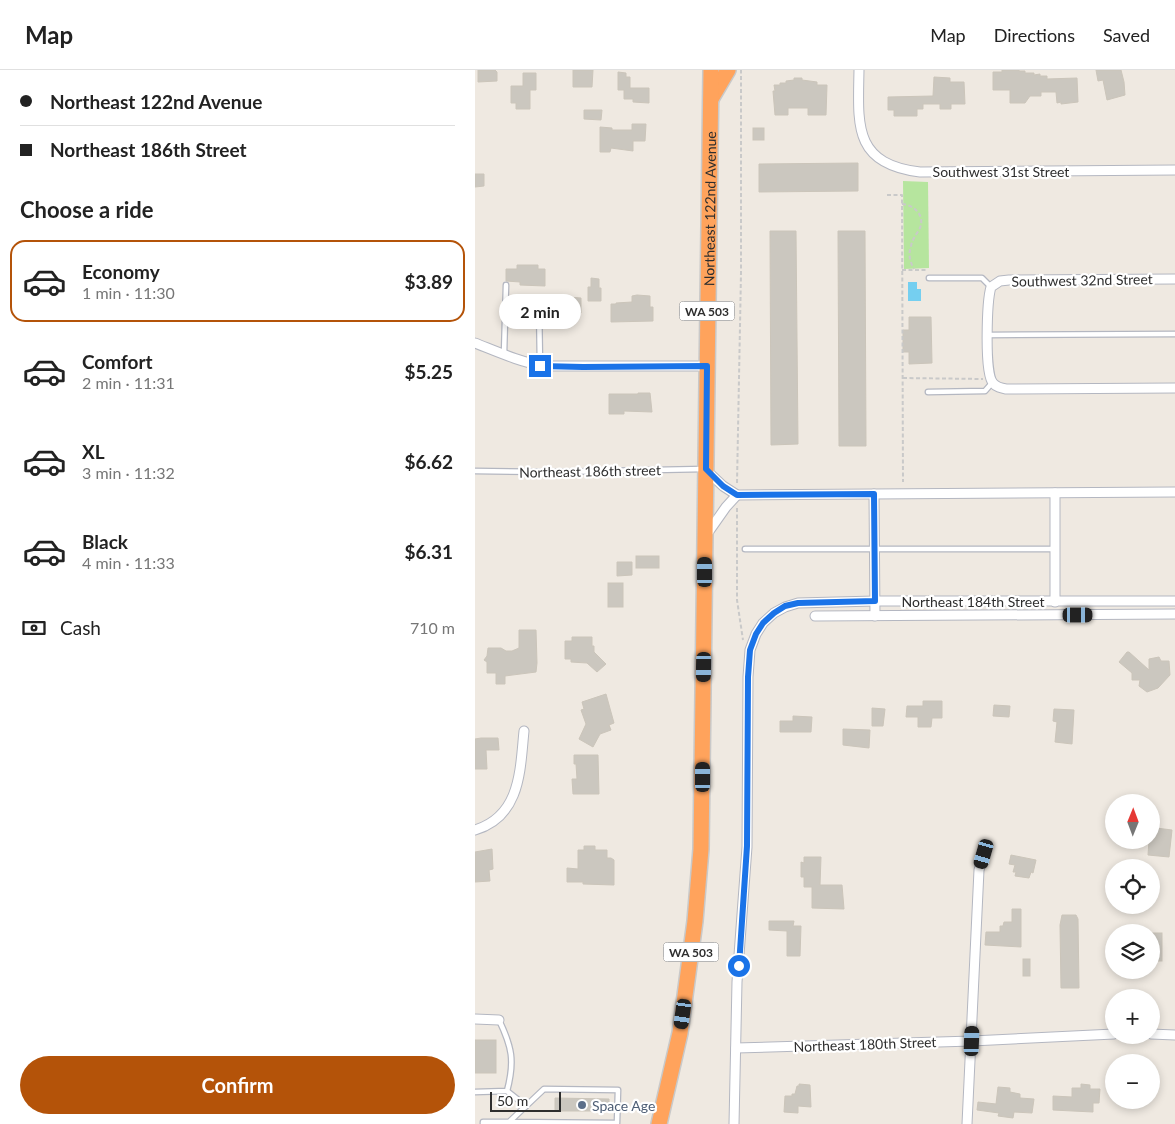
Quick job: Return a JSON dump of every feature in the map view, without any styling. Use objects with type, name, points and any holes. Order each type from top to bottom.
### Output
[{"type":"highway","name":"Northeast 122nd Avenue","points":[[659,1124],[680,1033],[695,922],[701,849],[711,70]]},
{"type":"highway","points":[[711,100],[728,70]]},
{"type":"street","name":"Southwest 31st Street","points":[[859,70],[859,117],[863,138],[872,152],[886,164],[920,172],[1175,170]]},
{"type":"street","name":"Southwest 32nd Street","points":[[991,287],[1000,281],[1009,280],[1175,279]]},
{"type":"street","points":[[991,287],[987,303],[988,371],[992,383],[998,387],[1007,389],[1175,388]]},
{"type":"street","points":[[475,343],[540,366],[707,366]]},
{"type":"street","points":[[706,469],[723,486],[737,495],[1175,492]]},
{"type":"street","points":[[1055,493],[1055,602]]},
{"type":"street","points":[[874,494],[875,616]]},
{"type":"street","points":[[705,536],[725,507],[737,495]]},
{"type":"street","name":"Northeast 184th Street","points":[[736,1048],[737,982],[747,846],[748,677],[750,650],[756,634],[763,623],[785,606],[798,603],[875,601],[1175,601]]},
{"type":"street","name":"Northeast 184th Street","points":[[815,616],[1175,614]]},
{"type":"street","points":[[475,830],[493,822],[507,807],[516,792],[524,731]]},
{"type":"street","points":[[967,1124],[979,870],[984,854]]},
{"type":"street","points":[[475,1019],[499,1020]]},
{"type":"street","name":"Northeast 180th Street","points":[[736,1048],[972,1041],[1105,1034]]},
{"type":"street","points":[[1160,1034],[1175,1035]]},
{"type":"street","points":[[734,1124],[736,1048]]},
{"type":"lane","points":[[929,278],[982,278],[991,287]]},
{"type":"lane","points":[[504,354],[506,286]]},
{"type":"lane","points":[[506,301],[535,301],[539,304],[540,366]]},
{"type":"lane","points":[[988,335],[1175,334]]},
{"type":"lane","points":[[928,392],[985,390],[992,383]]},
{"type":"lane","name":"Northeast 186th street","points":[[475,471],[553,472],[706,469]]},
{"type":"lane","points":[[745,549],[1055,549]]},
{"type":"lane","points":[[499,1020],[509,1042],[511,1052],[510,1078],[507,1091]]},
{"type":"lane","points":[[483,1124],[483,1122],[509,1122],[617,1124],[618,1090],[544,1088],[509,1122]]},
{"type":"lane","points":[[475,1092],[507,1091],[526,1106]]},
{"type":"path","points":[[741,70],[741,273],[737,600],[743,631],[743,647]]},
{"type":"path","points":[[887,195],[902,194],[903,482]]},
{"type":"path","points":[[902,204],[908,204],[915,208],[921,218],[921,226],[910,247],[910,257],[915,270]]},
{"type":"path","points":[[903,378],[981,378],[992,383]]},
{"type":"green space","points":[[903,181],[928,182],[929,268],[904,269]]},
{"type":"water","points":[[908,282],[917,282],[917,289],[921,289],[921,301],[908,301]]},
{"type":"building","points":[[478,70],[495,70],[497,72],[497,81],[478,82]]},
{"type":"building","points":[[573,70],[593,70],[592,87],[573,87]]},
{"type":"building","points":[[1002,70],[1019,70],[1025,71],[1025,73],[1034,73],[1034,75],[1040,74],[1040,76],[1047,76],[1047,79],[1077,78],[1078,102],[1057,103],[1056,92],[1041,92],[1041,96],[1030,96],[1025,103],[1010,103],[1010,90],[993,90],[993,72],[1002,72]]},
{"type":"building","points":[[1096,70],[1121,70],[1125,95],[1107,100],[1103,80],[1098,81]]},
{"type":"building","points":[[618,72],[626,73],[626,77],[630,77],[630,88],[649,88],[649,103],[633,102],[633,99],[624,99],[624,90],[618,90]]},
{"type":"building","points":[[523,73],[536,73],[536,90],[530,90],[530,109],[516,109],[516,103],[511,103],[511,86],[523,86]]},
{"type":"building","points":[[934,77],[950,78],[950,82],[964,82],[965,104],[951,104],[951,109],[940,109],[940,104],[923,104],[923,109],[917,109],[917,116],[894,116],[894,110],[888,110],[888,97],[933,96]]},
{"type":"building","points":[[794,78],[817,82],[817,85],[827,85],[826,115],[808,115],[808,108],[788,108],[788,115],[775,115],[774,85],[786,83],[786,81],[794,80]]},
{"type":"building","points":[[584,110],[602,110],[601,120],[584,119]]},
{"type":"building","points":[[632,124],[646,124],[645,141],[633,141],[633,151],[611,148],[610,152],[600,152],[600,127],[612,128],[612,130],[632,130]]},
{"type":"building","points":[[753,128],[764,128],[764,140],[753,140]]},
{"type":"building","points":[[858,163],[858,191],[759,192],[759,164]]},
{"type":"building","points":[[475,174],[484,174],[484,186],[475,187]]},
{"type":"building","points":[[770,231],[796,231],[798,444],[771,445]]},
{"type":"building","points":[[838,231],[865,231],[866,446],[839,446]]},
{"type":"building","points":[[517,265],[538,265],[538,269],[545,269],[545,286],[520,285],[520,282],[506,281],[506,269],[517,269]]},
{"type":"building","points":[[591,278],[599,279],[601,301],[588,301],[588,287],[591,287]]},
{"type":"building","points":[[632,296],[650,296],[650,307],[653,307],[653,321],[611,322],[611,304],[632,302]]},
{"type":"building","points":[[567,297],[581,298],[581,313],[567,313]]},
{"type":"building","points":[[909,317],[931,317],[932,363],[909,364],[909,352],[903,352],[903,330],[909,330]]},
{"type":"building","points":[[650,393],[652,412],[624,411],[624,414],[609,414],[609,394]]},
{"type":"building","points":[[636,556],[659,556],[659,568],[636,568]]},
{"type":"building","points":[[617,562],[632,562],[632,575],[617,576]]},
{"type":"building","points":[[608,583],[623,583],[623,607],[608,607]]},
{"type":"building","points":[[519,630],[536,630],[536,672],[505,676],[505,684],[496,684],[496,673],[487,673],[487,662],[484,660],[487,656],[488,648],[501,648],[506,651],[512,651],[519,648]]},
{"type":"building","points":[[572,637],[592,637],[594,652],[606,664],[597,672],[587,663],[571,662],[571,659],[565,659],[565,641],[572,641]]},
{"type":"building","points":[[1127,652],[1149,670],[1149,659],[1159,657],[1161,661],[1169,661],[1170,675],[1158,688],[1147,692],[1139,686],[1140,680],[1132,680],[1132,673],[1119,662]]},
{"type":"building","points":[[606,694],[614,723],[609,725],[611,730],[600,734],[593,747],[579,739],[586,724],[581,710],[584,709],[582,702]]},
{"type":"building","points":[[923,701],[942,701],[942,718],[932,718],[931,727],[918,727],[918,717],[906,717],[907,706],[923,706]]},
{"type":"building","points":[[994,705],[1010,706],[1009,717],[993,716]]},
{"type":"building","points":[[872,708],[885,709],[883,726],[872,726]]},
{"type":"building","points":[[1054,709],[1074,710],[1072,744],[1055,742],[1057,722],[1053,721]]},
{"type":"building","points":[[793,716],[812,717],[811,732],[780,732],[780,721],[793,721]]},
{"type":"building","points":[[843,729],[870,730],[869,748],[843,745]]},
{"type":"building","points":[[498,738],[499,750],[486,750],[487,769],[475,769],[475,739]]},
{"type":"building","points":[[574,755],[598,755],[599,794],[573,794],[572,779],[577,779]]},
{"type":"building","points":[[1160,828],[1172,830],[1169,857],[1148,855],[1148,849],[1160,849]]},
{"type":"building","points":[[584,846],[595,846],[595,850],[607,850],[607,858],[614,860],[614,885],[567,882],[567,868],[578,869],[578,850],[584,850]]},
{"type":"building","points":[[492,849],[493,869],[489,870],[490,881],[475,882],[475,852]]},
{"type":"building","points":[[1011,855],[1036,860],[1033,873],[1031,872],[1029,878],[1015,876],[1016,872],[1013,872],[1015,865],[1009,864]]},
{"type":"building","points":[[804,857],[821,857],[820,885],[842,885],[844,909],[812,908],[812,887],[804,887],[804,877],[801,877],[801,862],[804,863]]},
{"type":"building","points":[[1012,909],[1021,909],[1021,947],[985,945],[986,932],[1000,932],[1000,926],[1003,926],[1004,922],[1012,922]]},
{"type":"building","points":[[1062,915],[1076,915],[1078,919],[1079,988],[1061,988],[1060,925]]},
{"type":"building","points":[[769,921],[794,921],[793,926],[801,926],[800,956],[787,956],[787,931],[769,930]]},
{"type":"building","points":[[1160,933],[1162,933],[1162,961],[1160,961]]},
{"type":"building","points":[[1023,959],[1030,959],[1030,976],[1023,976]]},
{"type":"building","points":[[475,1040],[496,1040],[496,1073],[475,1073]]},
{"type":"building","points":[[799,1084],[810,1085],[811,1107],[798,1106],[798,1113],[784,1112],[785,1096],[795,1094]]},
{"type":"building","points":[[1081,1084],[1090,1085],[1090,1089],[1100,1089],[1099,1103],[1093,1103],[1093,1112],[1053,1110],[1053,1096],[1072,1097],[1072,1088],[1081,1088]]},
{"type":"building","points":[[998,1087],[1010,1088],[1010,1092],[1020,1094],[1020,1098],[1034,1099],[1032,1113],[1014,1112],[1013,1118],[998,1116],[999,1113],[977,1110],[978,1102],[996,1104]]},
{"type":"building","name":"Space Age","points":[[555,1098],[609,1099],[609,1111],[555,1111]]},
{"type":"place","name":"Space Age","points":[[582,1105]]},
{"type":"route","points":[[540,366],[707,366],[706,469],[723,486],[737,495],[874,494],[875,601],[798,603],[785,606],[763,623],[756,634],[750,650],[748,677],[747,846],[739,966]]}]
